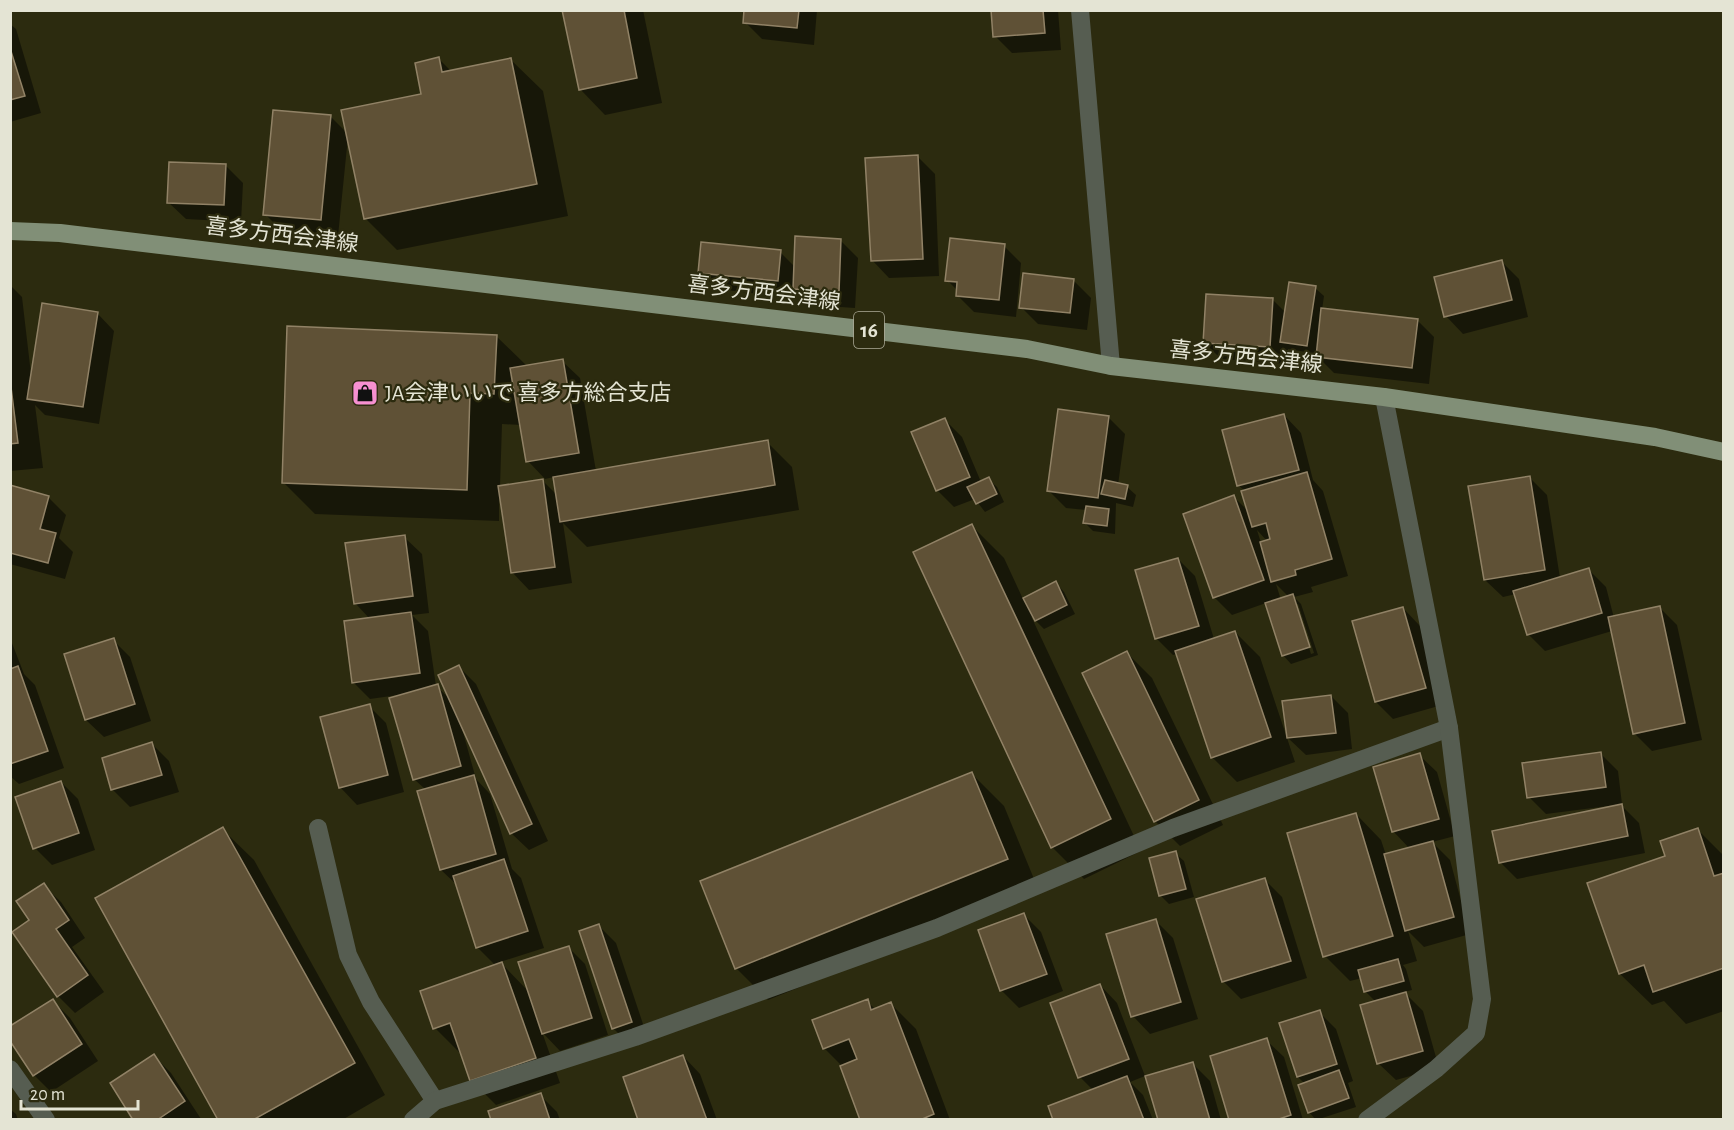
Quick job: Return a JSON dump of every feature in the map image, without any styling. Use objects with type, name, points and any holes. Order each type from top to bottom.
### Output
[{"type":"main road","name":"喜多方西会津線","points":[[10,231],[60,232],[1027,349],[1111,366],[1384,397],[1655,437],[1724,452]]},
{"type":"street","points":[[1080,10],[1111,366]]},
{"type":"street","points":[[1367,1119],[1436,1069],[1476,1033],[1482,999],[1449,728],[1384,397]]},
{"type":"street","points":[[413,1119],[435,1101],[635,1037],[937,928],[1173,828],[1449,728]]},
{"type":"street","points":[[318,828],[348,956],[371,1002],[435,1101]]},
{"type":"street","points":[[10,1069],[46,1119]]},
{"type":"building","points":[[562,10],[624,10],[637,78],[579,90]]},
{"type":"building","points":[[744,10],[799,10],[797,28],[743,23]]},
{"type":"building","points":[[991,10],[1043,10],[1045,33],[993,37]]},
{"type":"building","points":[[10,48],[25,96],[10,100]]},
{"type":"building","points":[[439,57],[442,72],[511,58],[537,184],[364,219],[341,110],[421,94],[415,63]]},
{"type":"building","points":[[273,110],[331,115],[321,220],[263,215]]},
{"type":"building","points":[[918,155],[923,259],[871,261],[865,158]]},
{"type":"building","points":[[169,162],[226,164],[224,205],[167,203]]},
{"type":"building","points":[[795,236],[841,239],[839,292],[793,289]]},
{"type":"building","points":[[950,238],[1005,244],[999,300],[956,296],[957,282],[945,281]]},
{"type":"building","points":[[701,242],[781,250],[778,281],[698,273]]},
{"type":"building","points":[[1502,260],[1512,300],[1444,317],[1434,277]]},
{"type":"building","points":[[1023,273],[1074,279],[1070,313],[1019,308]]},
{"type":"building","points":[[1289,282],[1316,286],[1307,346],[1280,342]]},
{"type":"building","points":[[1206,294],[1273,298],[1270,347],[1203,343]]},
{"type":"building","points":[[42,303],[98,312],[83,407],[27,399]]},
{"type":"building","points":[[1321,308],[1418,319],[1412,368],[1316,357]]},
{"type":"building","points":[[287,326],[497,335],[494,394],[470,393],[467,490],[282,483]]},
{"type":"building","points":[[563,359],[579,453],[526,462],[510,368]]},
{"type":"building","points":[[10,379],[18,443],[10,444]]},
{"type":"building","points":[[1058,409],[1109,416],[1098,498],[1047,491]]},
{"type":"building","points":[[1284,414],[1299,470],[1237,486],[1222,430]]},
{"type":"building","points":[[945,418],[970,477],[936,491],[911,432]]},
{"type":"building","points":[[768,440],[775,485],[560,522],[553,477]]},
{"type":"building","points":[[1307,472],[1332,559],[1295,570],[1296,575],[1271,582],[1260,542],[1270,539],[1266,523],[1252,527],[1241,491]]},
{"type":"building","points":[[1530,476],[1545,570],[1484,580],[1468,486]]},
{"type":"building","points":[[989,477],[997,494],[976,504],[967,487]]},
{"type":"building","points":[[543,479],[555,567],[511,573],[498,486]]},
{"type":"building","points":[[1105,480],[1128,485],[1125,499],[1101,494]]},
{"type":"building","points":[[10,485],[49,496],[40,529],[56,533],[48,563],[10,553]]},
{"type":"building","points":[[1234,495],[1264,580],[1213,598],[1183,514]]},
{"type":"building","points":[[1086,506],[1109,509],[1107,526],[1083,523]]},
{"type":"building","points":[[972,524],[1111,819],[1051,848],[913,552]]},
{"type":"building","points":[[405,535],[413,596],[354,604],[345,543]]},
{"type":"building","points":[[1178,558],[1199,626],[1155,639],[1135,570]]},
{"type":"building","points":[[1589,568],[1602,613],[1527,635],[1513,591]]},
{"type":"building","points":[[1056,581],[1067,605],[1035,621],[1023,598]]},
{"type":"building","points":[[1293,594],[1310,647],[1282,656],[1265,603]]},
{"type":"building","points":[[1660,606],[1685,723],[1633,734],[1608,617]]},
{"type":"building","points":[[1403,607],[1426,688],[1375,702],[1352,621]]},
{"type":"building","points":[[411,612],[420,673],[352,683],[344,621]]},
{"type":"building","points":[[1235,631],[1271,737],[1211,758],[1175,651]]},
{"type":"building","points":[[114,638],[135,704],[85,720],[64,654]]},
{"type":"building","points":[[1127,651],[1199,800],[1154,822],[1082,673]]},
{"type":"building","points":[[459,665],[532,824],[510,834],[438,675]]},
{"type":"building","points":[[18,666],[48,751],[10,764],[10,669]]},
{"type":"building","points":[[438,684],[461,766],[413,780],[389,698]]},
{"type":"building","points":[[1331,695],[1336,733],[1287,738],[1282,701]]},
{"type":"building","points":[[370,704],[388,775],[339,788],[320,717]]},
{"type":"building","points":[[152,742],[162,775],[111,790],[102,758]]},
{"type":"building","points":[[1601,752],[1606,787],[1527,798],[1522,763]]},
{"type":"building","points":[[1420,753],[1439,819],[1392,832],[1373,767]]},
{"type":"building","points":[[972,772],[1008,859],[735,969],[700,881]]},
{"type":"building","points":[[474,775],[496,854],[440,870],[417,791]]},
{"type":"building","points":[[61,781],[79,833],[33,849],[15,797]]},
{"type":"building","points":[[1622,804],[1628,836],[1499,863],[1492,831]]},
{"type":"building","points":[[1356,813],[1393,936],[1323,957],[1287,833]]},
{"type":"building","points":[[223,827],[355,1063],[253,1120],[218,1120],[95,898]]},
{"type":"building","points":[[1698,828],[1714,876],[1724,873],[1724,968],[1653,992],[1644,965],[1619,974],[1587,883],[1665,856],[1660,841]]},
{"type":"building","points":[[1433,841],[1454,917],[1405,931],[1384,854]]},
{"type":"building","points":[[1176,851],[1186,889],[1159,896],[1149,858]]},
{"type":"building","points":[[504,859],[528,931],[476,948],[453,876]]},
{"type":"building","points":[[1265,878],[1291,961],[1222,982],[1196,899]]},
{"type":"building","points":[[44,883],[69,920],[56,929],[88,975],[57,997],[12,932],[29,920],[16,901]]},
{"type":"building","points":[[1024,913],[1047,974],[1000,991],[978,930]]},
{"type":"building","points":[[1156,919],[1181,1002],[1131,1017],[1106,934]]},
{"type":"building","points":[[599,924],[632,1022],[612,1029],[579,931]]},
{"type":"building","points":[[569,946],[592,1018],[542,1034],[518,962]]},
{"type":"building","points":[[1398,959],[1404,981],[1364,992],[1358,970]]},
{"type":"building","points":[[502,962],[536,1058],[470,1081],[450,1023],[433,1029],[420,991]]},
{"type":"building","points":[[1100,984],[1129,1059],[1078,1078],[1050,1003]]},
{"type":"building","points":[[1406,992],[1423,1051],[1377,1064],[1360,1005]]},
{"type":"building","points":[[53,999],[82,1044],[33,1076],[10,1041],[10,1026]]},
{"type":"building","points":[[868,999],[871,1010],[891,1002],[934,1114],[920,1120],[860,1120],[840,1066],[857,1059],[849,1039],[823,1049],[812,1020]]},
{"type":"building","points":[[1320,1010],[1337,1064],[1297,1077],[1279,1023]]},
{"type":"building","points":[[1267,1038],[1291,1115],[1276,1120],[1229,1120],[1210,1056]]},
{"type":"building","points":[[154,1054],[185,1101],[157,1120],[133,1120],[110,1083]]},
{"type":"building","points":[[683,1055],[707,1120],[638,1120],[623,1077]]},
{"type":"building","points":[[1193,1062],[1210,1120],[1158,1120],[1145,1076]]},
{"type":"building","points":[[1339,1070],[1349,1098],[1308,1113],[1298,1085]]},
{"type":"building","points":[[1127,1076],[1144,1120],[1053,1120],[1048,1106]]},
{"type":"building","points":[[541,1093],[550,1120],[491,1120],[488,1111]]},
{"type":"place","name":"JA会津いいで 喜多方総合支店","points":[[365,393]]}]
